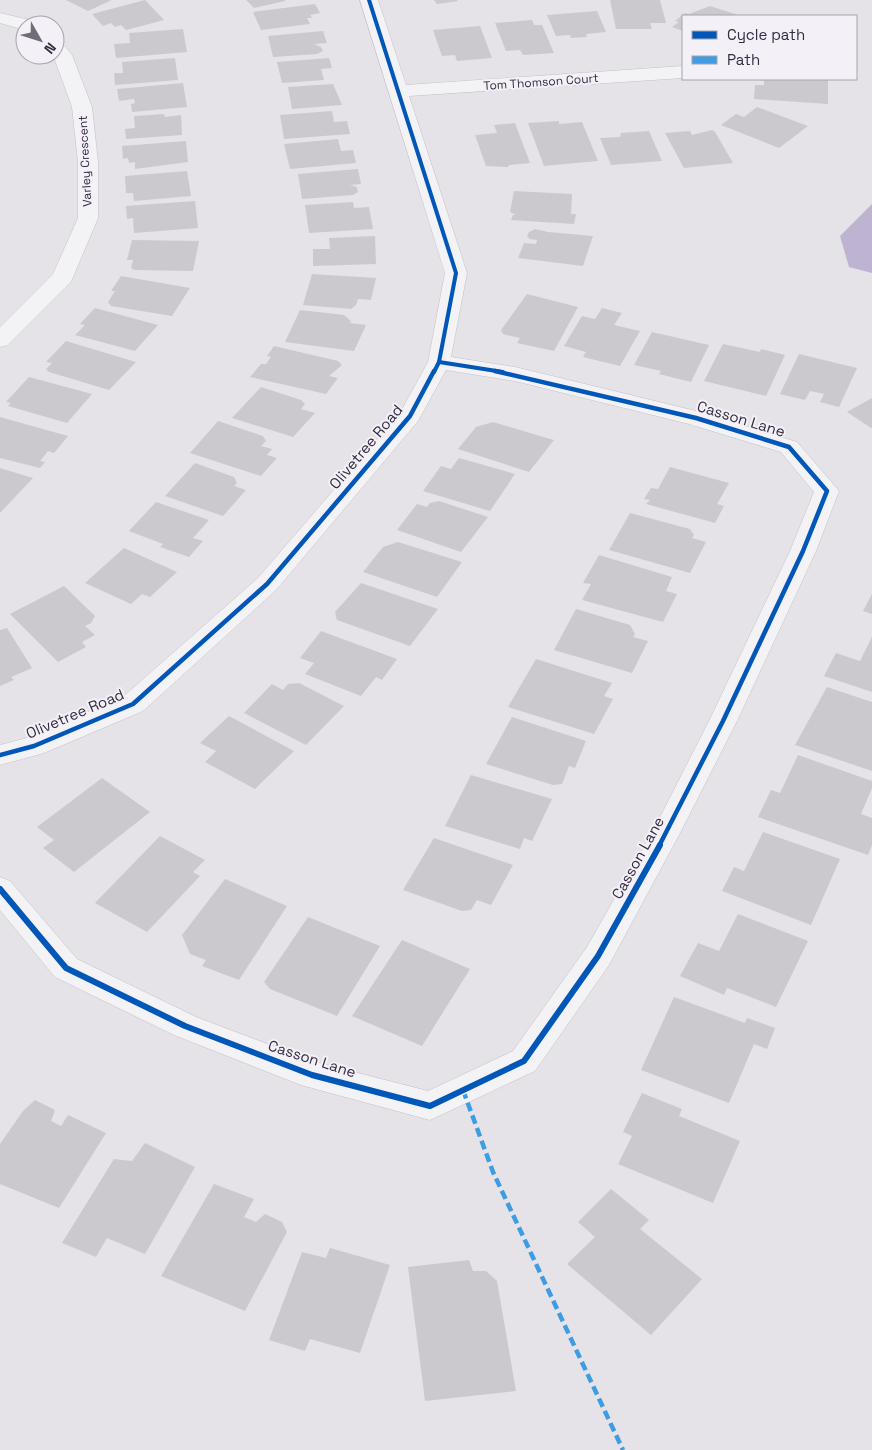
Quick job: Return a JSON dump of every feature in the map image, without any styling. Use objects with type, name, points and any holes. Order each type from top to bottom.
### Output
[{"type":"street","name":"Olivetree Road","points":[[0,755],[34,746],[133,704],[267,584],[410,416],[439,362],[456,273],[369,0]]},
{"type":"street","points":[[0,18],[15,22]]},
{"type":"street","name":"Varley Crescent","points":[[0,340],[63,277],[88,218],[88,162],[82,107],[65,60]]},
{"type":"street","name":"Tom Thomson Court","points":[[398,91],[470,88],[682,72]]},
{"type":"street","name":"Casson Lane","points":[[0,889],[66,968],[185,1026],[312,1075],[430,1106],[524,1061],[598,956],[665,835],[770,624],[803,551],[826,491],[789,447],[696,418],[515,374],[439,362]]},
{"type":"shaded area","points":[[872,204],[872,273],[849,267],[840,236]]},
{"type":"building","points":[[66,0],[112,0],[88,11]]},
{"type":"building","points":[[145,0],[164,20],[126,30],[121,25],[115,27],[111,23],[103,26],[92,14]]},
{"type":"building","points":[[246,0],[285,0],[285,1],[254,8]]},
{"type":"building","points":[[434,0],[457,0],[458,1],[437,4]]},
{"type":"building","points":[[610,0],[660,0],[666,23],[650,23],[652,29],[616,29]]},
{"type":"building","points":[[315,4],[320,13],[310,15],[312,18],[307,18],[310,24],[261,30],[253,12]]},
{"type":"building","points":[[710,6],[738,15],[682,15],[685,13],[689,14]]},
{"type":"building","points":[[597,11],[606,32],[586,34],[587,37],[571,38],[570,35],[556,36],[547,15]]},
{"type":"building","points":[[682,15],[682,31],[672,27],[679,22],[675,21]]},
{"type":"building","points":[[532,20],[534,25],[542,25],[554,53],[523,55],[520,50],[506,51],[495,23]]},
{"type":"building","points":[[480,26],[492,58],[457,61],[455,55],[442,56],[433,30]]},
{"type":"building","points":[[183,29],[187,52],[116,58],[114,44],[130,43],[129,33]]},
{"type":"building","points":[[323,31],[327,43],[314,44],[321,47],[323,51],[317,54],[273,57],[268,36]]},
{"type":"building","points":[[175,58],[178,80],[115,85],[114,73],[123,73],[122,62]]},
{"type":"building","points":[[329,58],[332,68],[321,69],[324,80],[282,83],[277,62]]},
{"type":"building","points":[[761,80],[828,80],[828,104],[754,99],[755,85],[764,85],[764,81]]},
{"type":"building","points":[[183,83],[187,107],[132,112],[131,104],[135,103],[134,99],[119,101],[117,89]]},
{"type":"building","points":[[333,84],[342,105],[292,109],[288,87]]},
{"type":"building","points":[[757,107],[808,126],[779,148],[721,125],[736,114],[744,117]]},
{"type":"building","points":[[332,111],[334,122],[347,121],[350,134],[284,139],[280,115]]},
{"type":"building","points":[[164,114],[165,117],[181,115],[182,135],[126,139],[125,129],[135,128],[134,116]]},
{"type":"building","points":[[559,121],[559,124],[582,122],[598,161],[544,166],[528,123]]},
{"type":"building","points":[[515,123],[530,163],[509,165],[508,167],[486,166],[475,135],[497,133],[494,125]]},
{"type":"building","points":[[712,130],[733,163],[684,168],[665,133],[690,131],[692,135]]},
{"type":"building","points":[[649,131],[662,161],[611,165],[600,138],[620,137],[621,133]]},
{"type":"building","points":[[338,139],[341,151],[353,150],[356,163],[290,169],[284,144]]},
{"type":"building","points":[[186,141],[188,162],[135,169],[135,162],[129,163],[128,158],[123,159],[122,146]]},
{"type":"building","points":[[358,169],[361,184],[350,185],[357,187],[358,192],[353,195],[302,199],[298,174]]},
{"type":"building","points":[[187,171],[191,196],[134,201],[133,193],[126,193],[125,176]]},
{"type":"building","points":[[514,191],[572,194],[571,214],[576,214],[574,224],[511,220],[513,215],[516,215],[510,212]]},
{"type":"building","points":[[195,201],[198,228],[134,233],[133,218],[127,219],[126,206]]},
{"type":"building","points":[[353,202],[354,208],[369,207],[373,229],[309,233],[305,205]]},
{"type":"building","points":[[535,229],[593,236],[583,266],[518,258],[524,243],[536,244],[537,240],[530,239],[527,236],[529,232]]},
{"type":"building","points":[[375,236],[376,264],[313,266],[313,249],[330,249],[329,238]]},
{"type":"building","points":[[132,240],[199,241],[193,271],[135,270],[131,268],[133,260],[127,260]]},
{"type":"building","points":[[312,274],[376,278],[371,300],[358,299],[356,305],[351,309],[303,305]]},
{"type":"building","points":[[121,276],[190,288],[172,316],[111,306],[108,302],[115,291],[111,291]]},
{"type":"building","points":[[527,294],[578,307],[554,351],[517,343],[520,338],[503,334],[501,330]]},
{"type":"building","points":[[95,308],[158,325],[135,351],[75,335],[85,325],[80,324]]},
{"type":"building","points":[[602,308],[622,313],[614,325],[640,331],[620,366],[583,357],[586,352],[564,346],[582,316],[595,319]]},
{"type":"building","points":[[300,310],[344,315],[351,321],[350,323],[366,325],[354,351],[285,342]]},
{"type":"building","points":[[652,332],[709,345],[691,382],[659,374],[661,371],[634,365]]},
{"type":"building","points":[[66,341],[136,362],[109,390],[49,372],[46,369],[52,363],[46,362]]},
{"type":"building","points":[[723,344],[760,352],[761,349],[785,355],[766,396],[704,381]]},
{"type":"building","points":[[274,346],[338,361],[342,365],[329,376],[338,378],[326,394],[250,377],[261,364],[266,364],[271,357],[267,356]]},
{"type":"building","points":[[799,354],[857,368],[839,407],[820,402],[824,394],[810,391],[805,400],[780,394]]},
{"type":"building","points":[[29,377],[92,394],[67,423],[8,406],[11,403],[6,402]]},
{"type":"building","points":[[261,387],[301,400],[305,404],[301,409],[315,413],[293,437],[232,418]]},
{"type":"building","points":[[872,398],[872,427],[871,428],[847,412]]},
{"type":"building","points":[[0,417],[68,436],[54,453],[48,451],[40,461],[45,462],[40,468],[0,458]]},
{"type":"building","points":[[218,421],[263,436],[266,441],[261,446],[272,449],[267,455],[277,458],[261,476],[190,453]]},
{"type":"building","points":[[493,422],[554,440],[529,472],[458,449],[476,427]]},
{"type":"building","points":[[459,458],[515,474],[490,511],[423,491],[441,466],[451,469]]},
{"type":"building","points":[[195,463],[234,477],[237,483],[234,486],[246,490],[223,516],[165,496]]},
{"type":"building","points":[[670,467],[729,483],[717,504],[724,506],[715,523],[646,504],[650,500],[644,499],[651,488],[658,489]]},
{"type":"building","points":[[0,468],[33,478],[0,513]]},
{"type":"building","points":[[439,501],[488,517],[461,552],[397,530],[417,504],[427,507],[430,503]]},
{"type":"building","points":[[156,502],[209,520],[193,538],[203,541],[189,557],[160,547],[163,544],[129,531]]},
{"type":"building","points":[[630,513],[690,529],[694,535],[692,538],[706,542],[690,573],[609,550]]},
{"type":"building","points":[[398,542],[462,562],[437,597],[363,572],[383,547]]},
{"type":"building","points":[[124,548],[177,572],[150,597],[142,594],[131,604],[85,583]]},
{"type":"building","points":[[599,555],[672,577],[666,591],[677,594],[663,622],[582,600],[591,584],[583,583]]},
{"type":"building","points":[[361,583],[438,609],[410,646],[337,620],[335,612]]},
{"type":"building","points":[[64,586],[95,616],[91,623],[85,626],[95,635],[82,642],[86,647],[58,662],[10,614]]},
{"type":"building","points":[[872,594],[872,614],[863,611]]},
{"type":"building","points":[[576,609],[630,625],[635,634],[633,637],[648,641],[632,673],[554,650]]},
{"type":"building","points":[[7,628],[32,668],[11,677],[14,680],[0,686],[0,630]]},
{"type":"building","points":[[321,631],[397,659],[382,680],[376,677],[361,696],[305,674],[314,663],[300,658]]},
{"type":"building","points":[[872,637],[872,692],[824,676],[836,653],[860,661]]},
{"type":"building","points":[[536,659],[612,683],[604,696],[613,699],[594,734],[508,707]]},
{"type":"building","points":[[299,683],[344,706],[306,745],[244,713],[272,684],[283,690],[288,684]]},
{"type":"building","points":[[827,687],[872,702],[872,771],[795,745]]},
{"type":"building","points":[[229,716],[294,751],[255,789],[205,762],[216,751],[200,743]]},
{"type":"building","points":[[512,717],[586,741],[575,768],[569,766],[562,784],[553,785],[486,764]]},
{"type":"building","points":[[798,755],[872,781],[872,788],[861,814],[872,818],[872,845],[868,855],[758,817],[771,790],[780,793]]},
{"type":"building","points":[[471,775],[552,799],[532,841],[524,838],[520,849],[445,826]]},
{"type":"building","points":[[102,778],[150,812],[74,872],[43,848],[54,840],[37,827]]},
{"type":"building","points":[[763,832],[840,859],[811,925],[722,891],[734,867],[744,871]]},
{"type":"building","points":[[160,836],[205,860],[193,872],[200,876],[147,932],[95,903]]},
{"type":"building","points":[[434,838],[513,865],[491,905],[477,900],[471,910],[462,911],[403,890]]},
{"type":"building","points":[[225,879],[287,906],[239,980],[202,966],[206,960],[190,954],[182,935]]},
{"type":"building","points":[[738,914],[808,941],[776,1007],[727,988],[724,995],[680,976],[698,943],[719,951]]},
{"type":"building","points":[[308,917],[380,946],[337,1016],[270,989],[264,982]]},
{"type":"building","points":[[402,940],[470,969],[422,1046],[352,1016]]},
{"type":"building","points":[[674,997],[745,1023],[747,1018],[775,1028],[767,1049],[754,1044],[729,1103],[641,1070]]},
{"type":"building","points":[[642,1093],[682,1109],[679,1116],[740,1141],[713,1203],[618,1164],[632,1136],[623,1132]]},
{"type":"building","points":[[35,1100],[55,1110],[51,1121],[61,1126],[68,1115],[106,1133],[59,1208],[0,1184],[0,1144],[23,1111]]},
{"type":"building","points":[[145,1143],[195,1167],[145,1254],[107,1238],[96,1257],[62,1243],[114,1159],[132,1161]]},
{"type":"building","points":[[214,1184],[254,1199],[244,1217],[256,1222],[265,1214],[282,1222],[287,1232],[245,1311],[161,1276]]},
{"type":"building","points":[[611,1189],[649,1220],[640,1229],[702,1279],[651,1335],[567,1264],[595,1237],[578,1222]]},
{"type":"building","points":[[330,1248],[390,1265],[360,1353],[310,1339],[305,1351],[269,1340],[302,1252],[326,1258]]},
{"type":"building","points":[[469,1260],[473,1271],[486,1271],[497,1281],[516,1391],[425,1401],[408,1267]]},
{"type":"marked path","points":[[463,1090],[493,1172],[623,1450]]},
{"type":"cycle path","points":[[0,755],[34,746],[133,704],[267,584],[410,416],[439,362],[456,273],[369,0]]},
{"type":"cycle path","points":[[0,889],[66,968],[185,1026],[312,1075],[430,1106],[524,1061],[598,956],[665,835],[723,721],[803,551],[827,491],[789,447],[696,418],[515,374],[439,362]]}]
